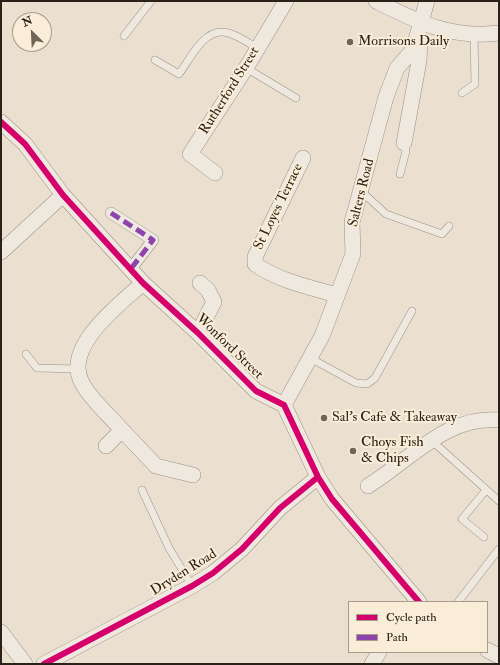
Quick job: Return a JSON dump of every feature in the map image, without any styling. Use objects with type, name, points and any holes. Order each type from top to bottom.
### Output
[{"type":"street","name":"Rutherford Street","points":[[215,173],[190,154],[246,68],[286,1]]},
{"type":"street","points":[[376,1],[420,23],[458,34],[474,35],[499,33]]},
{"type":"street","name":"Salters Road","points":[[284,405],[322,336],[353,254],[352,222],[386,97],[397,68],[413,50],[427,1]]},
{"type":"street","name":"Salters Road","points":[[404,143],[419,61],[420,23]]},
{"type":"street","name":"Wonford Street","points":[[1,122],[25,144],[63,195],[142,283],[198,333],[256,391],[284,405]]},
{"type":"street","name":"St Loyes Terrace","points":[[303,158],[255,257],[255,264],[262,269],[303,285],[337,295]]},
{"type":"street","points":[[1,252],[63,195]]},
{"type":"street","points":[[111,214],[153,240],[130,270]]},
{"type":"street","points":[[142,283],[93,330],[83,347],[78,369],[81,382],[122,430],[156,466],[193,475]]},
{"type":"street","points":[[198,333],[214,302],[208,290],[200,283]]},
{"type":"street","points":[[284,405],[318,477],[332,499],[418,601]]},
{"type":"street","points":[[368,486],[431,440],[453,427],[472,422],[499,420]]},
{"type":"street","points":[[106,446],[122,430]]},
{"type":"street","name":"Dryden Road","points":[[44,664],[192,586],[213,572],[242,549],[280,508],[318,477]]},
{"type":"street","points":[[1,632],[25,664]]},
{"type":"street","points":[[488,650],[499,656]]},
{"type":"street","points":[[372,664],[378,653]]},
{"type":"lane","points":[[124,36],[151,1]]},
{"type":"lane","points":[[155,60],[179,74],[206,37],[222,32],[234,35],[257,48]]},
{"type":"lane","points":[[462,93],[475,84],[474,35]]},
{"type":"lane","points":[[246,68],[296,98]]},
{"type":"lane","points":[[400,174],[406,151],[404,143]]},
{"type":"lane","points":[[361,191],[386,214],[442,234],[449,226]]},
{"type":"lane","points":[[310,358],[356,383],[367,384],[375,378],[412,311]]},
{"type":"lane","points":[[26,354],[36,368],[78,369]]},
{"type":"lane","points":[[431,440],[499,501]]},
{"type":"lane","points":[[142,490],[169,548],[192,586]]},
{"type":"lane","points":[[484,537],[462,519],[486,490]]},
{"type":"lane","points":[[459,601],[499,549]]},
{"type":"marked path","points":[[111,213],[153,240],[130,270]]},
{"type":"cycle path","points":[[1,122],[25,144],[63,195],[143,283],[198,333],[256,391],[284,405],[318,477],[332,499],[418,601]]},
{"type":"cycle path","points":[[44,664],[192,586],[213,573],[242,549],[280,508],[318,477]]},
{"type":"place","name":"Morrisons Daily","points":[[350,42]]},
{"type":"place","name":"Sal's Cafe & Takeaway","points":[[324,418]]},
{"type":"place","name":"Choys Fish & Chips","points":[[353,451]]}]
